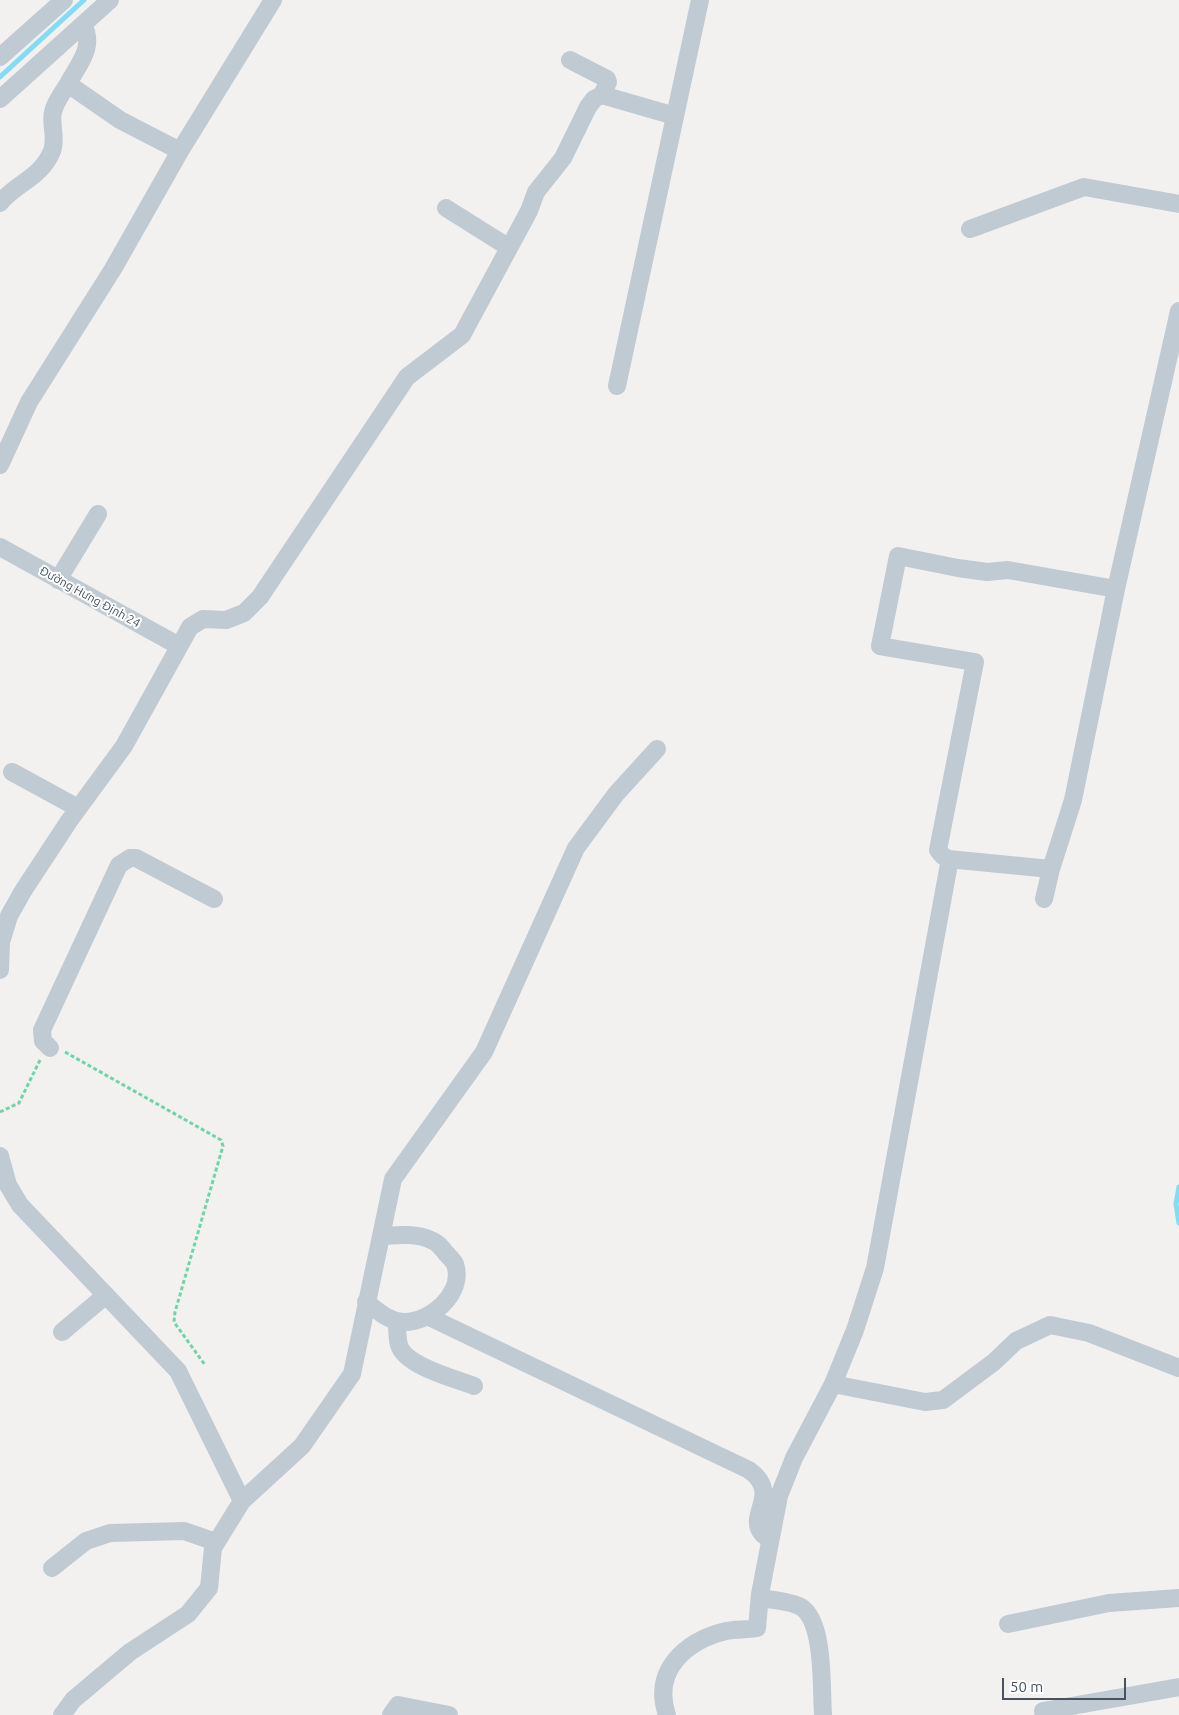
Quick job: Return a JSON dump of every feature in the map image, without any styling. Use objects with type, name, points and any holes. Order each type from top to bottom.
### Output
[{"type":"street","points":[[0,57],[64,0]]},
{"type":"street","points":[[0,99],[110,0]]},
{"type":"street","points":[[0,465],[29,402],[113,269],[180,151],[273,0]]},
{"type":"street","points":[[617,386],[700,0]]},
{"type":"street","points":[[0,203],[9,193],[37,174],[48,159],[54,138],[53,110],[87,49],[88,35],[83,24]]},
{"type":"street","points":[[0,970],[1,942],[9,916],[23,891],[78,808],[124,746],[190,627],[203,619],[226,620],[244,613],[260,597],[407,377],[462,335],[529,211],[541,184],[562,158],[592,102],[602,95],[608,82],[607,79],[570,60]]},
{"type":"street","points":[[68,84],[120,120],[180,151]]},
{"type":"street","points":[[602,95],[675,116]]},
{"type":"street","points":[[970,228],[1084,187],[1179,204]]},
{"type":"street","points":[[446,208],[508,247]]},
{"type":"street","points":[[1044,899],[1051,869],[1075,792],[1116,589],[1179,311]]},
{"type":"street","points":[[58,580],[98,514]]},
{"type":"street","name":"Đường Hưng Định 24","points":[[0,547],[179,646]]},
{"type":"street","points":[[1051,869],[948,859],[938,850],[975,662],[880,646],[898,556],[958,568],[987,572],[1008,570],[1116,589]]},
{"type":"street","points":[[62,1715],[73,1700],[130,1652],[188,1614],[209,1588],[212,1548],[242,1501],[302,1446],[352,1374],[393,1179],[484,1052],[576,848],[616,794],[657,749]]},
{"type":"street","points":[[12,772],[78,808]]},
{"type":"street","points":[[50,1048],[43,1041],[42,1030],[119,865],[130,858],[136,858],[214,899]]},
{"type":"street","points":[[667,1715],[662,1691],[664,1678],[671,1666],[686,1649],[706,1638],[726,1631],[757,1628],[772,1525],[782,1488],[794,1458],[833,1384],[855,1330],[874,1268],[949,864],[948,859]]},
{"type":"street","points":[[0,1156],[8,1185],[20,1205],[178,1371],[242,1501]]},
{"type":"street","points":[[366,1302],[386,1318],[404,1322],[427,1316],[439,1309],[448,1300],[454,1286],[455,1263],[433,1240],[417,1235],[381,1236]]},
{"type":"street","points":[[62,1332],[106,1295]]},
{"type":"street","points":[[427,1316],[749,1470],[757,1476],[763,1487],[764,1497],[758,1524],[760,1532],[770,1540]]},
{"type":"street","points":[[397,1321],[399,1346],[410,1358],[430,1370],[474,1386]]},
{"type":"street","points":[[833,1384],[925,1402],[943,1400],[994,1362],[1016,1341],[1050,1325],[1089,1333],[1179,1368]]},
{"type":"street","points":[[52,1568],[86,1541],[110,1533],[184,1531],[216,1542]]},
{"type":"street","points":[[760,1598],[800,1606],[811,1615],[817,1630],[823,1715]]},
{"type":"street","points":[[1008,1624],[1109,1603],[1179,1598]]},
{"type":"street","points":[[1043,1711],[1179,1687]]},
{"type":"street","points":[[391,1715],[398,1705],[449,1715]]},
{"type":"path","points":[[0,1112],[19,1103],[40,1060],[50,1048],[63,1051],[221,1140],[223,1146],[175,1312],[174,1322],[205,1365]]},
{"type":"waterway","points":[[0,77],[84,0]]},
{"type":"waterway","points":[[1179,1187],[1176,1204],[1179,1223]]}]
